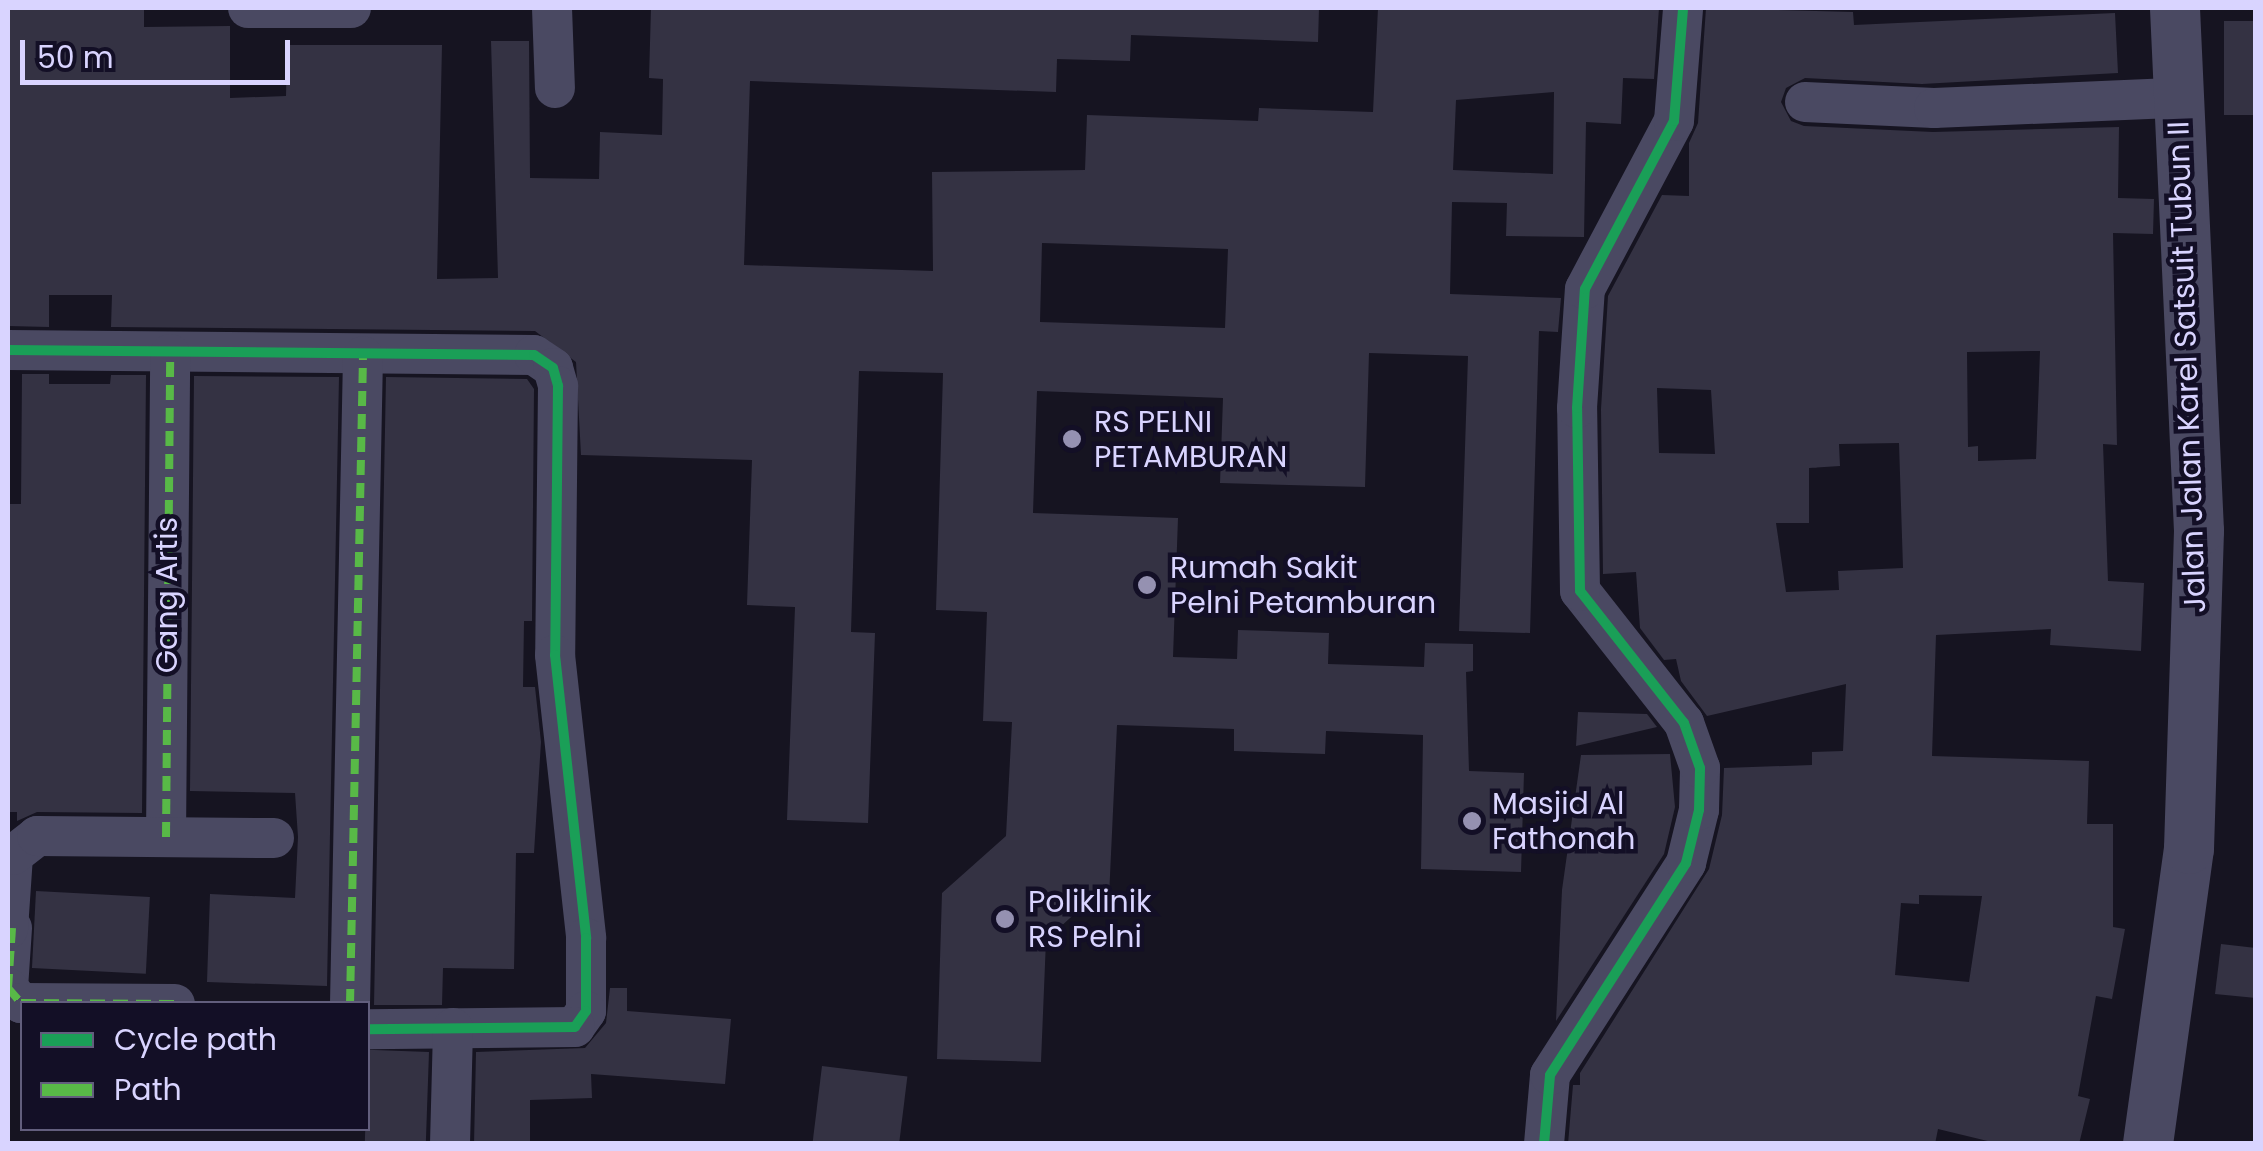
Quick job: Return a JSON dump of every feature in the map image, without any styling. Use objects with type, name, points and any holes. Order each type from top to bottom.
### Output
[{"type":"street","points":[[248,8],[351,8]]},
{"type":"street","points":[[552,8],[554,88]]},
{"type":"street","points":[[1544,1144],[1550,1076],[1686,863],[1699,810],[1700,768],[1684,723],[1633,652],[1588,607],[1580,572],[1577,408],[1584,289],[1674,120],[1683,8]]},
{"type":"street","name":"Jalan Jalan Karel Satsuit Tubun II","points":[[2148,1144],[2189,849],[2199,531],[2174,8]]},
{"type":"street","points":[[1804,102],[1934,108],[2177,98]]},
{"type":"street","points":[[8,350],[534,355],[553,368],[558,386],[555,654],[586,938],[586,1011],[575,1028],[370,1029]]},
{"type":"street","name":"Gang Artis","points":[[166,837],[170,354]]},
{"type":"street","points":[[350,1001],[363,356]]},
{"type":"street","points":[[20,1002],[8,988],[12,855],[22,843],[37,836],[274,838]]},
{"type":"street","points":[[450,1144],[453,1028]]},
{"type":"building","points":[[144,8],[144,27],[230,26],[230,98],[286,96],[287,45],[442,45],[437,279],[498,278],[491,41],[529,41],[530,178],[599,179],[600,132],[662,135],[663,79],[649,78],[651,8],[1319,8],[1318,42],[1131,35],[1130,61],[1057,59],[1056,92],[750,81],[744,265],[933,271],[932,172],[1085,170],[1087,115],[1258,121],[1259,108],[1373,112],[1378,8],[1659,8],[1654,79],[1623,78],[1621,124],[1586,122],[1584,237],[1506,236],[1507,203],[1452,202],[1450,294],[1561,298],[1558,332],[1539,331],[1530,633],[1459,631],[1468,356],[1369,353],[1365,487],[1220,483],[1223,398],[1037,391],[1033,513],[1178,518],[1173,657],[1237,659],[1238,630],[1329,633],[1328,664],[1424,667],[1425,643],[1473,644],[1473,671],[1466,672],[1469,771],[1524,773],[1521,872],[1421,869],[1423,735],[1326,731],[1325,754],[1234,751],[1234,729],[1117,725],[1109,897],[1093,897],[1046,940],[1041,1062],[937,1059],[942,893],[1006,836],[1012,722],[983,721],[987,612],[936,610],[943,373],[859,371],[851,632],[875,633],[868,823],[787,820],[795,607],[747,605],[752,460],[581,455],[576,362],[535,331],[111,327],[112,295],[49,295],[49,327],[8,326],[9,9]],"holes":[[[1554,92],[1553,174],[1453,170],[1456,100]],[[1042,243],[1228,249],[1225,328],[1040,322]]]},
{"type":"building","points":[[1706,8],[1853,12],[1854,25],[2115,13],[2118,73],[1922,84],[1805,78],[1786,88],[1781,102],[1791,121],[1804,126],[1933,132],[2119,127],[2118,198],[2154,199],[2153,234],[2113,233],[2117,445],[2103,444],[2108,581],[2144,583],[2141,651],[2050,645],[2051,629],[1936,635],[1932,756],[2089,761],[2087,824],[2113,824],[2113,927],[2125,929],[2112,999],[2096,996],[2078,1096],[2090,1099],[2079,1144],[2000,1144],[1938,1129],[1935,1144],[1568,1144],[1573,1085],[1580,1085],[1580,1073],[1709,869],[1722,815],[1724,768],[1812,765],[1812,752],[1843,751],[1846,684],[1707,716],[1681,681],[1676,659],[1664,660],[1640,628],[1636,572],[1603,574],[1601,409],[1608,296],[1662,195],[1689,196],[1689,143],[1698,123]],"holes":[[[2040,351],[2036,459],[1978,461],[1978,446],[1968,447],[1967,352]],[[1657,388],[1711,390],[1715,454],[1659,453]],[[1899,443],[1903,568],[1838,571],[1839,590],[1786,592],[1776,523],[1809,523],[1809,468],[1840,466],[1839,444]],[[1919,895],[1982,896],[1969,982],[1895,975],[1901,903],[1919,904]]]},
{"type":"building","points":[[2224,21],[2256,21],[2256,115],[2224,115]]},
{"type":"building","points":[[22,374],[49,374],[49,384],[110,384],[111,375],[146,375],[142,813],[37,812],[17,821],[17,812],[8,812],[8,504],[21,504]]},
{"type":"building","points":[[194,376],[339,377],[327,986],[207,982],[210,894],[295,898],[298,837],[295,793],[190,791]]},
{"type":"building","points":[[386,377],[527,379],[534,389],[532,621],[524,621],[523,687],[535,687],[541,742],[534,853],[516,853],[514,969],[443,968],[442,1005],[374,1005]]},
{"type":"building","points":[[1578,712],[1647,714],[1657,727],[1576,746]]},
{"type":"building","points":[[1670,754],[1675,807],[1664,854],[1556,1021],[1562,890],[1581,755]]},
{"type":"building","points":[[36,891],[150,897],[146,974],[32,968]]},
{"type":"building","points":[[2221,944],[2256,948],[2256,998],[2215,994]]},
{"type":"building","points":[[610,988],[627,988],[627,1011],[731,1019],[725,1084],[591,1074],[592,1098],[530,1100],[530,1144],[474,1144],[476,1052],[585,1048],[606,1023]]},
{"type":"building","points":[[370,1050],[429,1052],[426,1144],[365,1142],[365,1131],[370,1131]]},
{"type":"building","points":[[822,1066],[907,1076],[899,1144],[812,1143]]},
{"type":"marked path","points":[[166,837],[170,354]]},
{"type":"marked path","points":[[350,1001],[363,356]]},
{"type":"marked path","points":[[12,928],[8,988],[20,1002]]},
{"type":"cycle path","points":[[1544,1144],[1550,1075],[1686,863],[1699,810],[1700,768],[1684,723],[1580,591],[1577,408],[1585,289],[1674,121],[1683,8]]},
{"type":"cycle path","points":[[8,350],[534,355],[553,368],[558,386],[555,655],[586,938],[586,1011],[575,1027],[370,1029]]},
{"type":"place","name":"RS PELNI PETAMBURAN","points":[[1072,439]]},
{"type":"place","name":"Rumah Sakit Pelni Petamburan","points":[[1147,585]]},
{"type":"place","name":"Masjid Al Fathonah","points":[[1472,821]]},
{"type":"place","name":"Poliklinik RS Pelni","points":[[1005,919]]}]
